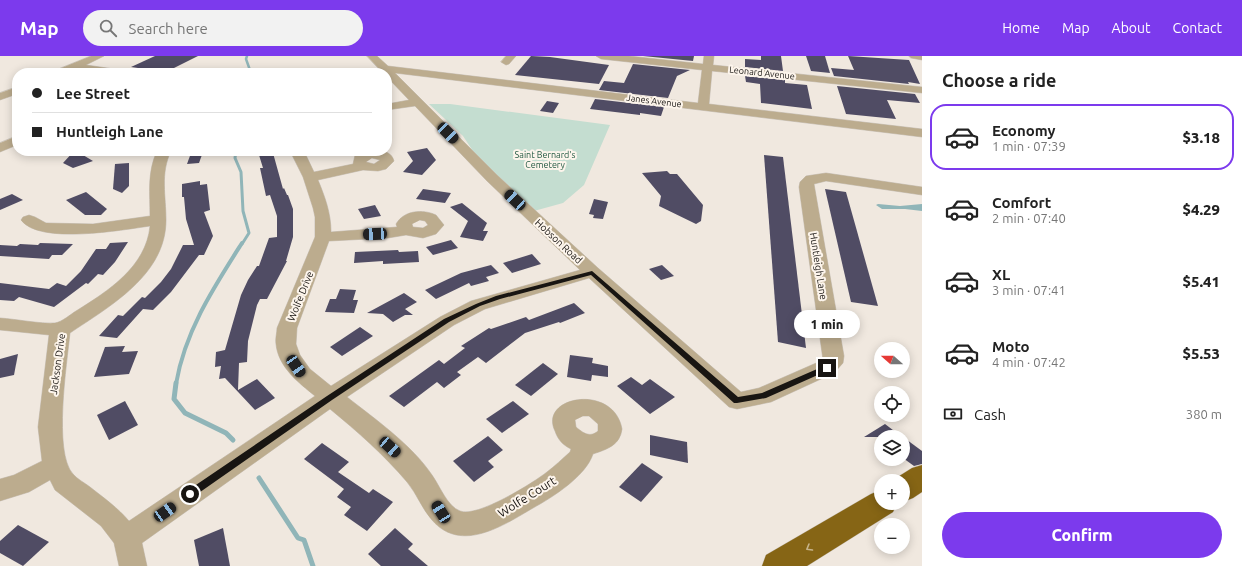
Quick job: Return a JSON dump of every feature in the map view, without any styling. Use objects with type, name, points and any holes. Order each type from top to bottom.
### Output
[{"type":"highway","points":[[910,485],[922,477]]},
{"type":"highway","points":[[778,566],[874,508]]},
{"type":"street","points":[[70,68],[99,56]]},
{"type":"street","name":"Hobson Road","points":[[372,56],[385,68]]},
{"type":"street","name":"Leonard Avenue","points":[[601,56],[708,61],[922,90]]},
{"type":"street","points":[[914,56],[922,57]]},
{"type":"street","points":[[703,106],[708,61]]},
{"type":"street","points":[[75,66],[88,68]]},
{"type":"street","name":"Janes Avenue","points":[[392,70],[922,133]]},
{"type":"street","name":"Hobson Road","points":[[392,75],[492,178],[592,272],[737,401]]},
{"type":"street","points":[[0,97],[12,92]]},
{"type":"street","points":[[392,106],[418,102]]},
{"type":"street","points":[[0,148],[12,142]]},
{"type":"street","name":"Jackson Drive","points":[[133,566],[127,538],[110,518],[64,482],[55,466],[50,427],[60,330],[117,290],[142,267],[156,240],[158,220],[157,174],[161,156]]},
{"type":"street","name":"Wolfe Drive","points":[[300,156],[310,176],[321,208],[323,218],[323,237],[287,328],[286,344],[290,357],[302,374],[368,427],[401,457],[422,481],[441,512],[453,522]]},
{"type":"street","points":[[310,176],[364,166]]},
{"type":"street","name":"Huntleigh Lane","points":[[737,401],[763,396],[827,368],[833,363],[834,356],[806,187],[807,182],[811,179],[826,177],[922,191]]},
{"type":"street","points":[[29,220],[43,228],[93,229],[158,220]]},
{"type":"street","points":[[323,237],[388,233],[407,230]]},
{"type":"street","points":[[127,538],[431,330],[478,305],[592,272]]},
{"type":"street","points":[[0,324],[60,330]]},
{"type":"street","name":"Wolfe Court","points":[[453,522],[469,525],[492,518],[532,496],[556,480],[580,458],[585,444]]},
{"type":"street","points":[[0,490],[20,484],[55,466]]},
{"type":"green space","name":"Saint Bernard's Cemetery","points":[[429,104],[450,104],[610,125],[584,185],[563,203],[534,211],[475,154],[463,136]]},
{"type":"water","points":[[922,204],[922,211],[882,209],[876,205],[900,206]]},
{"type":"building","points":[[155,56],[198,56],[174,68],[131,67]]},
{"type":"building","points":[[531,56],[609,65],[599,84],[515,75]]},
{"type":"building","points":[[643,56],[694,56],[693,61]]},
{"type":"building","points":[[761,56],[781,56],[783,71],[745,67],[745,59],[761,60]]},
{"type":"building","points":[[806,56],[825,56],[830,73],[811,71]]},
{"type":"building","points":[[848,56],[909,60],[920,84],[834,76],[831,68],[854,70]]},
{"type":"building","points":[[633,64],[690,70],[677,76],[668,98],[599,90],[604,81],[624,83]]},
{"type":"building","points":[[745,76],[785,80],[785,83],[807,85],[812,109],[761,103],[760,84],[746,82]]},
{"type":"building","points":[[837,86],[915,94],[920,103],[887,100],[896,119],[846,114]]},
{"type":"building","points":[[595,99],[664,107],[661,116],[590,109]]},
{"type":"building","points":[[547,101],[559,103],[553,113],[540,111]]},
{"type":"building","points":[[427,148],[436,160],[422,175],[403,172],[413,161],[407,152]]},
{"type":"building","points":[[764,155],[783,157],[806,348],[778,342]]},
{"type":"building","points":[[69,156],[85,156],[93,161],[73,168],[63,163]]},
{"type":"building","points":[[190,156],[202,156],[199,163],[187,164]]},
{"type":"building","points":[[259,156],[274,156],[283,189],[284,188],[288,195],[293,209],[293,237],[287,261],[267,299],[260,299],[257,305],[248,341],[247,362],[239,363],[238,390],[257,379],[275,398],[255,410],[225,378],[219,379],[221,366],[215,367],[216,352],[225,350],[241,295],[248,280],[257,266],[259,266],[269,238],[277,237],[277,216],[270,195],[266,196],[260,168],[263,168]]},
{"type":"building","points":[[129,163],[129,186],[122,193],[113,189],[115,164]]},
{"type":"building","points":[[667,171],[670,174],[677,174],[703,205],[701,221],[696,224],[659,206],[661,196],[642,173]]},
{"type":"building","points":[[200,181],[200,185],[207,184],[210,210],[204,212],[213,236],[204,255],[199,255],[171,292],[153,310],[143,309],[117,338],[99,336],[118,315],[123,316],[142,297],[145,298],[161,282],[171,269],[183,245],[194,245],[186,219],[184,197],[182,197],[182,184]]},
{"type":"building","points":[[423,189],[451,193],[445,203],[416,199]]},
{"type":"building","points":[[825,189],[846,192],[878,306],[851,302]]},
{"type":"building","points":[[86,192],[107,209],[101,215],[85,215],[66,200]]},
{"type":"building","points":[[12,194],[23,200],[0,210],[0,199]]},
{"type":"building","points":[[594,199],[608,202],[603,219],[593,218],[594,215],[589,214]]},
{"type":"building","points":[[462,203],[487,223],[483,231],[488,231],[483,241],[460,237],[468,221],[450,207]]},
{"type":"building","points":[[375,205],[381,216],[364,219],[358,209]]},
{"type":"building","points":[[451,240],[458,248],[433,255],[426,247]]},
{"type":"building","points":[[128,242],[115,262],[103,275],[98,274],[88,284],[86,283],[54,307],[19,297],[14,301],[0,300],[0,283],[49,289],[57,283],[66,286],[81,271],[96,249],[106,249],[110,243]]},
{"type":"building","points":[[40,243],[73,244],[62,255],[52,255],[49,259],[0,256],[0,245],[38,245]]},
{"type":"building","points":[[398,250],[399,252],[418,251],[419,262],[383,264],[383,261],[354,263],[355,252]]},
{"type":"building","points":[[532,254],[541,264],[512,273],[503,263]]},
{"type":"building","points":[[491,265],[499,273],[486,277],[489,281],[471,286],[469,283],[436,299],[425,290],[461,273]]},
{"type":"building","points":[[662,265],[674,276],[661,280],[649,269]]},
{"type":"building","points":[[340,289],[356,290],[353,300],[358,300],[354,313],[325,312],[330,299],[336,299]]},
{"type":"building","points":[[404,293],[417,302],[405,309],[413,315],[405,315],[393,322],[383,314],[367,313]]},
{"type":"building","points":[[574,303],[585,313],[560,323],[559,322],[525,333],[486,363],[478,357],[457,372],[461,375],[444,388],[437,382],[404,407],[389,396],[439,360],[444,364],[465,348],[461,346],[489,328],[491,329],[526,317],[529,320]]},
{"type":"building","points":[[360,327],[373,336],[342,356],[330,347]]},
{"type":"building","points":[[125,346],[122,352],[138,351],[129,374],[94,377],[105,347]]},
{"type":"building","points":[[18,354],[14,375],[0,378],[0,359]]},
{"type":"building","points":[[570,355],[593,358],[592,363],[608,366],[608,377],[592,375],[591,381],[567,377]]},
{"type":"building","points":[[543,363],[558,374],[531,396],[515,385]]},
{"type":"building","points":[[631,377],[642,385],[650,379],[675,397],[650,414],[617,386]]},
{"type":"building","points":[[125,401],[138,425],[109,440],[97,415]]},
{"type":"building","points":[[513,401],[529,414],[502,433],[486,419]]},
{"type":"building","points":[[885,424],[893,430],[875,430]]},
{"type":"building","points":[[874,431],[874,437],[864,437]]},
{"type":"building","points":[[650,435],[687,442],[688,463],[650,455]]},
{"type":"building","points":[[488,436],[503,450],[488,461],[494,467],[474,482],[453,461]]},
{"type":"building","points":[[910,442],[922,451],[922,464],[914,466],[910,463]]},
{"type":"building","points":[[322,443],[349,462],[338,472],[369,493],[373,489],[393,502],[367,531],[344,515],[351,507],[337,497],[344,489],[304,459]]},
{"type":"building","points":[[642,463],[663,477],[641,502],[619,487]]},
{"type":"building","points":[[18,525],[49,542],[23,566],[0,553],[0,541]]},
{"type":"building","points":[[223,528],[230,566],[199,566],[194,540]]},
{"type":"building","points":[[395,528],[413,544],[408,549],[428,566],[381,566],[368,554]]},
{"type":"waterway","points":[[247,56],[246,59],[249,68]]},
{"type":"waterway","points":[[235,156],[241,172],[243,211],[249,233],[242,244]]},
{"type":"waterway","points":[[176,384],[180,365],[193,328],[211,293],[242,243]]},
{"type":"waterway","points":[[176,383],[174,399],[185,413],[226,433],[233,440]]},
{"type":"waterway","points":[[259,478],[298,538],[304,540],[313,566]]},
{"type":"route","points":[[190,494],[446,321],[478,305],[498,298],[592,272],[737,401],[763,396],[827,368]]}]
